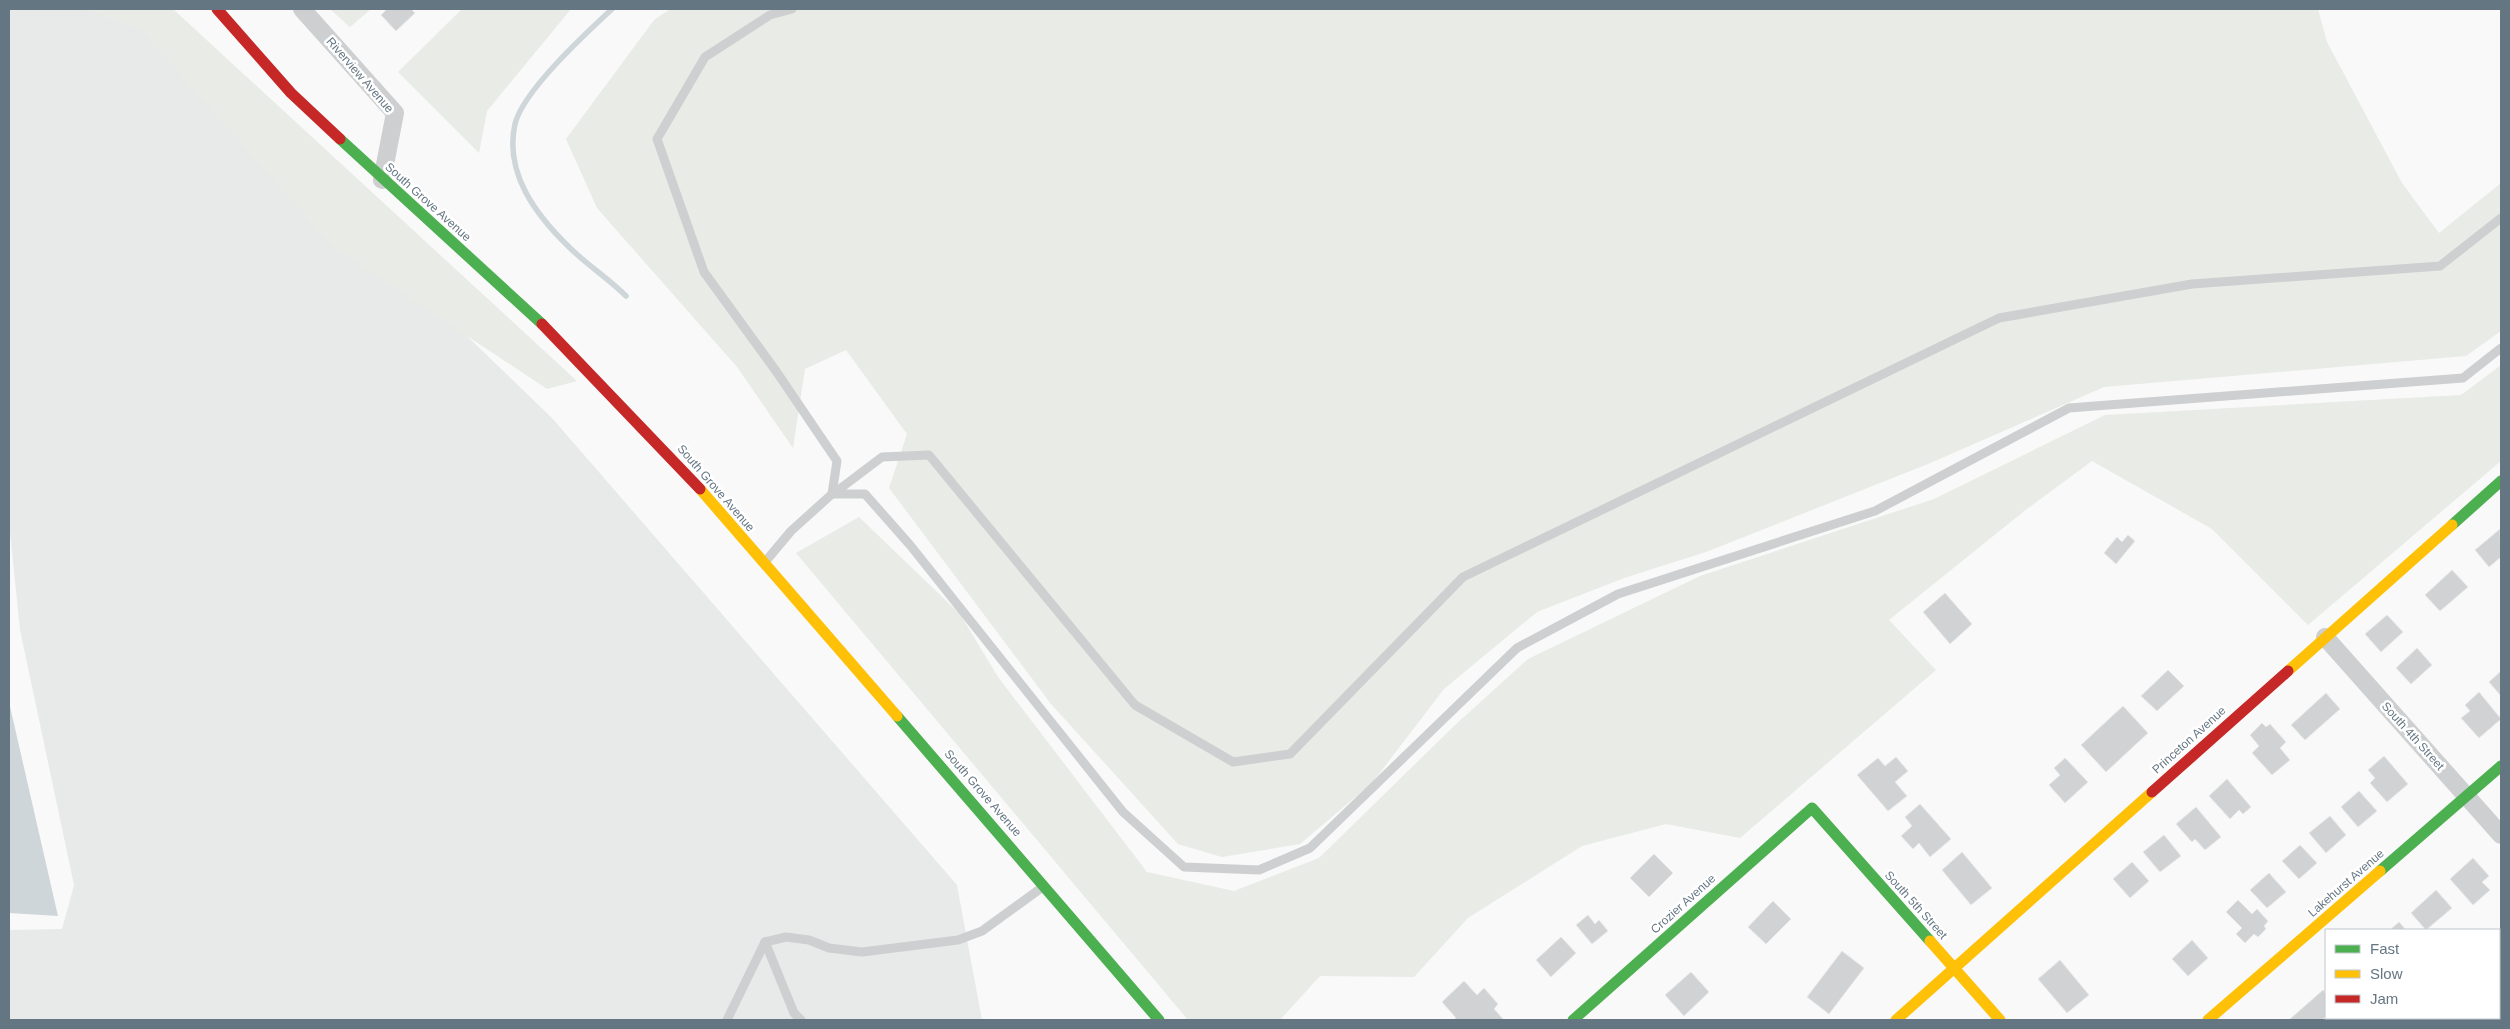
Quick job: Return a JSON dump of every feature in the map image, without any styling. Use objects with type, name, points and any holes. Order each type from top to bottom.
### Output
[{"type":"street","name":"South Grove Avenue","points":[[217,9],[292,93],[382,180],[554,334],[677,464],[1159,1020]]},
{"type":"street","name":"Riverview Avenue","points":[[302,9],[395,113],[382,180]]},
{"type":"street","name":"Princeton Avenue","points":[[1896,1020],[2501,481]]},
{"type":"street","name":"South 4th Street","points":[[2325,637],[2501,835]]},
{"type":"street","name":"Lakehurst Avenue","points":[[2208,1020],[2501,766]]},
{"type":"street","name":"South 5th Street","points":[[1812,808],[2000,1020]]},
{"type":"street","name":"Crozier Avenue","points":[[1573,1020],[1812,808]]},
{"type":"lane","points":[[792,9],[770,15],[705,57],[657,139],[704,272],[776,371],[837,461],[832,494]]},
{"type":"lane","points":[[764,563],[791,531],[832,494],[882,457],[929,455],[1136,705],[1233,762],[1290,754],[1463,577],[1999,318],[2192,284],[2440,266],[2501,218]]},
{"type":"lane","points":[[832,494],[864,494],[910,544],[1123,812],[1184,867],[1259,870],[1310,848],[1517,648],[1618,594],[1875,511],[2069,408],[2463,378],[2501,348]]},
{"type":"lane","points":[[765,942],[786,937],[809,940],[829,948],[862,952],[958,940],[982,931],[1044,886]]},
{"type":"lane","points":[[727,1020],[765,942]]},
{"type":"lane","points":[[765,942],[794,1013],[801,1020]]},
{"type":"shaded area","points":[[9,9],[128,9],[552,418],[957,885],[982,1020],[9,1020],[9,930],[62,929],[74,885],[20,630],[9,522]]},
{"type":"shaded area","points":[[82,9],[173,9],[577,381],[547,389],[333,247],[140,29]]},
{"type":"shaded area","points":[[330,9],[371,9],[350,27]]},
{"type":"shaded area","points":[[462,9],[571,9],[487,111],[479,153],[398,72]]},
{"type":"shaded area","points":[[670,9],[2318,9],[2327,42],[2402,183],[2439,233],[2501,183],[2501,331],[2466,356],[2104,387],[1928,464],[1706,552],[1624,578],[1537,612],[1444,689],[1372,783],[1300,844],[1222,857],[1178,844],[1051,704],[889,488],[907,434],[846,350],[805,369],[793,448],[737,367],[597,208],[566,139],[654,20]]},
{"type":"shaded area","points":[[2501,365],[2501,461],[2308,625],[2212,529],[2092,461],[2023,512],[1889,620],[1936,670],[1740,838],[1666,824],[1582,846],[1468,918],[1414,977],[1320,976],[1280,1020],[1188,1020],[796,553],[859,517],[960,614],[998,677],[1147,872],[1234,891],[1319,858],[1454,726],[1528,659],[1700,576],[1934,499],[2105,415],[2461,395]]},
{"type":"shaded area","points":[[9,702],[58,916],[9,913]]},
{"type":"building","points":[[387,9],[411,9],[415,13],[396,31],[381,15]]},
{"type":"building","points":[[2500,529],[2501,557],[2489,567],[2475,550]]},
{"type":"building","points":[[2128,535],[2135,541],[2116,564],[2104,553],[2117,537],[2122,542]]},
{"type":"building","points":[[2452,570],[2468,587],[2440,611],[2425,595]]},
{"type":"building","points":[[1945,593],[1972,624],[1950,644],[1923,612]]},
{"type":"building","points":[[2387,615],[2403,632],[2381,652],[2365,634]]},
{"type":"building","points":[[2417,648],[2432,665],[2411,684],[2396,668]]},
{"type":"building","points":[[2168,670],[2184,686],[2157,711],[2141,696]]},
{"type":"building","points":[[2501,671],[2501,696],[2489,682]]},
{"type":"building","points":[[2479,692],[2501,719],[2479,738],[2461,718],[2470,711],[2465,705]]},
{"type":"building","points":[[2326,693],[2340,709],[2305,740],[2291,725]]},
{"type":"building","points":[[2123,706],[2148,733],[2106,772],[2081,745]]},
{"type":"building","points":[[2262,723],[2266,727],[2270,724],[2286,742],[2280,748],[2290,760],[2272,775],[2252,753],[2259,746],[2250,735]]},
{"type":"building","points":[[2384,756],[2408,784],[2387,802],[2370,783],[2375,778],[2368,770]]},
{"type":"building","points":[[1896,757],[1908,771],[1895,782],[1907,796],[1888,811],[1857,775],[1878,758],[1885,766]]},
{"type":"building","points":[[2065,758],[2088,782],[2065,803],[2049,785],[2060,775],[2054,768]]},
{"type":"building","points":[[2227,779],[2251,807],[2243,814],[2239,810],[2230,819],[2209,796]]},
{"type":"building","points":[[2359,791],[2377,811],[2358,827],[2341,807]]},
{"type":"building","points":[[1920,804],[1951,839],[1930,857],[1919,843],[1913,849],[1901,836],[1912,826],[1905,817]]},
{"type":"building","points":[[2196,807],[2221,837],[2205,850],[2195,839],[2192,842],[2176,824]]},
{"type":"building","points":[[2330,816],[2346,835],[2326,853],[2309,833]]},
{"type":"building","points":[[2164,835],[2181,856],[2160,872],[2143,852]]},
{"type":"building","points":[[2300,845],[2317,863],[2299,879],[2282,861]]},
{"type":"building","points":[[1962,852],[1992,888],[1971,905],[1942,870]]},
{"type":"building","points":[[1654,854],[1673,873],[1649,897],[1630,878]]},
{"type":"building","points":[[2473,858],[2489,876],[2482,882],[2490,890],[2473,905],[2450,879]]},
{"type":"building","points":[[2132,862],[2149,881],[2130,898],[2113,879]]},
{"type":"building","points":[[2269,873],[2286,892],[2267,908],[2250,890]]},
{"type":"building","points":[[2436,890],[2452,908],[2427,929],[2411,913]]},
{"type":"building","points":[[2238,900],[2252,914],[2257,909],[2268,921],[2264,926],[2266,929],[2258,937],[2254,934],[2245,943],[2236,934],[2242,928],[2226,912]]},
{"type":"building","points":[[1773,901],[1791,919],[1766,944],[1748,927]]},
{"type":"building","points":[[1588,915],[1595,924],[1599,920],[1608,931],[1592,944],[1576,925]]},
{"type":"building","points":[[2399,922],[2405,929],[2391,929]]},
{"type":"building","points":[[1561,937],[1576,953],[1551,977],[1536,960]]},
{"type":"building","points":[[2192,940],[2208,958],[2188,976],[2172,959]]},
{"type":"building","points":[[1842,951],[1864,968],[1829,1014],[1807,997]]},
{"type":"building","points":[[2060,960],[2089,995],[2067,1013],[2038,979]]},
{"type":"building","points":[[1691,972],[1709,992],[1684,1016],[1665,995]]},
{"type":"building","points":[[1464,981],[1477,995],[1484,988],[1498,1004],[1494,1009],[1504,1020],[1453,1020],[1456,1018],[1442,1002]]},
{"type":"building","points":[[2323,990],[2325,993],[2325,1017],[2322,1020],[2290,1019]]},
{"type":"building","points":[[2500,1008],[2501,1020],[2497,1020],[2500,1019]]},
{"type":"waterway","points":[[612,9],[557,63],[530,95],[520,111],[515,124],[513,142],[514,159],[519,176],[526,192],[545,221],[583,260],[626,296]]},
{"type":"traffic: fast","points":[[340,139],[542,324]]},
{"type":"traffic: fast","points":[[2452,525],[2501,481]]},
{"type":"traffic: fast","points":[[897,716],[1159,1020]]},
{"type":"traffic: fast","points":[[2380,871],[2501,766]]},
{"type":"traffic: fast","points":[[1573,1020],[1812,808],[1930,941]]},
{"type":"traffic: slow","points":[[700,489],[897,716]]},
{"type":"traffic: slow","points":[[2288,671],[2452,525]]},
{"type":"traffic: slow","points":[[1896,1020],[2152,792]]},
{"type":"traffic: slow","points":[[2208,1020],[2380,871]]},
{"type":"traffic: slow","points":[[1930,941],[2000,1020]]},
{"type":"traffic: jam","points":[[217,9],[291,93],[340,139]]},
{"type":"traffic: jam","points":[[542,324],[700,489]]},
{"type":"traffic: jam","points":[[2152,792],[2288,671]]}]
